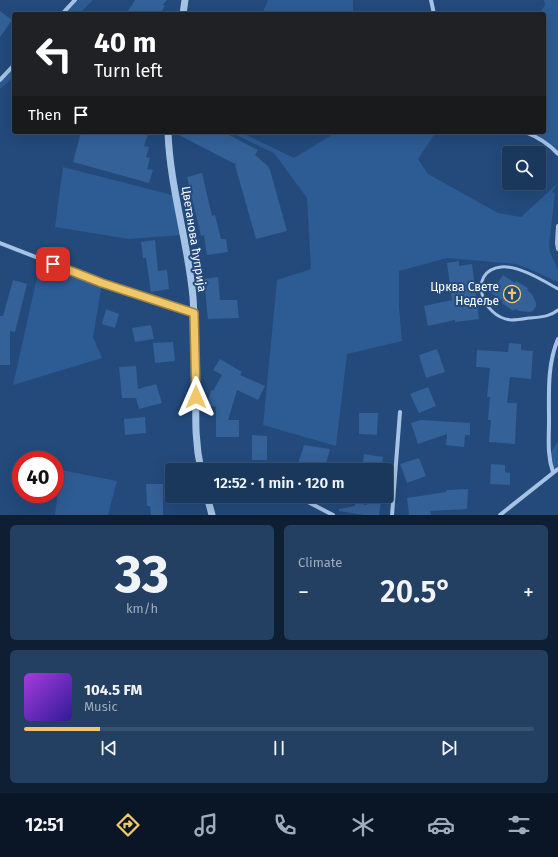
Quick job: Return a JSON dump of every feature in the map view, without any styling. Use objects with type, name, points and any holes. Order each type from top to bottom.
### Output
[{"type":"street","points":[[64,12],[75,0]]},
{"type":"street","points":[[183,12],[185,0]]},
{"type":"street","points":[[431,0],[434,12]]},
{"type":"street","points":[[0,80],[12,67]]},
{"type":"street","name":"Цветанова ћуприја","points":[[168,134],[171,167],[194,313],[196,383],[195,425],[196,443],[200,463]]},
{"type":"street","points":[[530,134],[543,140],[558,154]]},
{"type":"street","points":[[558,226],[558,249]]},
{"type":"street","points":[[0,243],[102,283],[194,313]]},
{"type":"street","points":[[553,472],[549,455],[548,382],[553,353],[558,339]]},
{"type":"street","points":[[392,515],[400,412]]},
{"type":"street","points":[[500,515],[558,469]]},
{"type":"street","points":[[209,503],[212,515]]},
{"type":"street","points":[[310,503],[333,515]]},
{"type":"lane","points":[[558,289],[525,272],[503,267],[487,273],[482,282],[481,293],[487,306],[492,311],[501,317],[510,320],[545,317],[558,310]]},
{"type":"shaded area","points":[[75,0],[93,0],[81,12],[64,12]]},
{"type":"shaded area","points":[[268,0],[353,0],[353,12],[263,12]]},
{"type":"shaded area","points":[[544,0],[558,0],[558,154],[550,145],[529,134],[546,134],[546,12],[540,12],[545,5]]},
{"type":"shaded area","points":[[12,67],[12,78],[0,89],[0,80]]},
{"type":"shaded area","points":[[234,134],[244,134],[294,158],[333,134],[435,134],[418,159],[428,174],[498,213],[521,217],[558,183],[552,192],[555,193],[549,245],[550,252],[558,270],[558,282],[516,264],[447,258],[399,271],[399,307],[402,341],[347,354],[336,446],[263,425],[277,280],[311,269],[307,198],[274,153]]},
{"type":"shaded area","points":[[63,167],[176,196],[183,235],[129,239],[55,227]]},
{"type":"shaded area","points":[[41,259],[102,283],[93,337],[102,358],[13,385]]},
{"type":"shaded area","points":[[558,441],[558,469],[553,472],[549,455]]},
{"type":"shaded area","points":[[64,471],[117,481],[108,515],[55,515],[57,503],[64,503]]},
{"type":"building","points":[[135,0],[167,0],[163,5],[165,6],[161,12],[127,12]]},
{"type":"building","points":[[0,11],[12,20],[0,37]]},
{"type":"building","points":[[80,134],[148,134],[144,146],[149,147],[146,157],[150,158],[147,169],[153,170],[149,183],[73,162]]},
{"type":"building","points":[[177,134],[227,134],[258,150],[255,155],[268,166],[270,170],[287,231],[256,239],[235,165],[237,165]]},
{"type":"building","points":[[202,173],[212,216],[215,215],[221,239],[226,239],[228,252],[207,255],[204,235],[201,236],[187,177]]},
{"type":"building","points":[[155,240],[158,271],[167,270],[169,289],[151,292],[146,258],[143,258],[141,242]]},
{"type":"building","points":[[459,261],[459,266],[472,264],[479,319],[455,322],[455,320],[428,326],[424,306],[452,300],[447,263]]},
{"type":"building","name":"Црква Свете Недеље","points":[[503,275],[515,283],[516,281],[528,288],[527,290],[532,294],[536,303],[533,311],[519,311],[515,309],[513,311],[502,303],[503,301],[491,293]]},
{"type":"building","points":[[218,277],[220,300],[237,300],[239,318],[208,319],[204,279]]},
{"type":"building","points":[[13,280],[27,284],[15,332],[10,331],[10,365],[0,365],[0,316],[3,316]]},
{"type":"building","points":[[106,309],[119,314],[115,328],[102,324]]},
{"type":"building","points":[[151,325],[154,339],[135,342],[132,328]]},
{"type":"building","points":[[173,342],[175,361],[155,363],[153,343]]},
{"type":"building","points":[[509,343],[521,344],[521,350],[533,351],[531,379],[510,377],[507,403],[517,403],[515,444],[489,442],[491,420],[488,420],[490,397],[487,397],[490,368],[476,367],[477,350],[508,352]]},
{"type":"building","points":[[437,349],[445,372],[426,378],[419,355]]},
{"type":"building","points":[[220,359],[242,372],[240,375],[265,386],[258,400],[237,390],[228,420],[239,420],[239,437],[216,437],[216,407],[207,405],[211,390],[213,391],[222,375],[213,370]]},
{"type":"building","points":[[136,366],[138,389],[156,384],[162,403],[139,409],[136,398],[122,398],[119,367]]},
{"type":"building","points":[[428,387],[436,406],[419,413],[410,394]]},
{"type":"building","points":[[359,413],[378,413],[377,435],[359,434]]},
{"type":"building","points":[[145,417],[146,433],[125,435],[124,419]]},
{"type":"building","points":[[421,420],[470,423],[470,435],[465,435],[464,447],[446,445],[447,434],[418,444],[411,423]]},
{"type":"building","points":[[252,435],[267,436],[267,460],[252,460]]},
{"type":"building","points":[[304,445],[330,449],[326,463],[298,463]]},
{"type":"building","points":[[364,454],[383,457],[382,463],[363,463]]},
{"type":"building","points":[[419,458],[426,476],[407,483],[400,464]]},
{"type":"building","points":[[491,464],[505,465],[505,472],[510,473],[510,485],[490,484]]},
{"type":"building","points":[[146,484],[163,484],[163,515],[151,515],[150,506],[147,506]]},
{"type":"building","points":[[468,489],[467,509],[430,511],[431,515],[409,515],[407,498],[446,492],[446,490]]},
{"type":"building","points":[[356,503],[364,503],[364,505],[381,503],[379,515],[364,515],[339,511],[339,509],[355,506]]},
{"type":"place","name":"Црква Свете Недеље","points":[[512,294]]},
{"type":"route","points":[[53,264],[102,283],[194,313],[196,397]]}]
